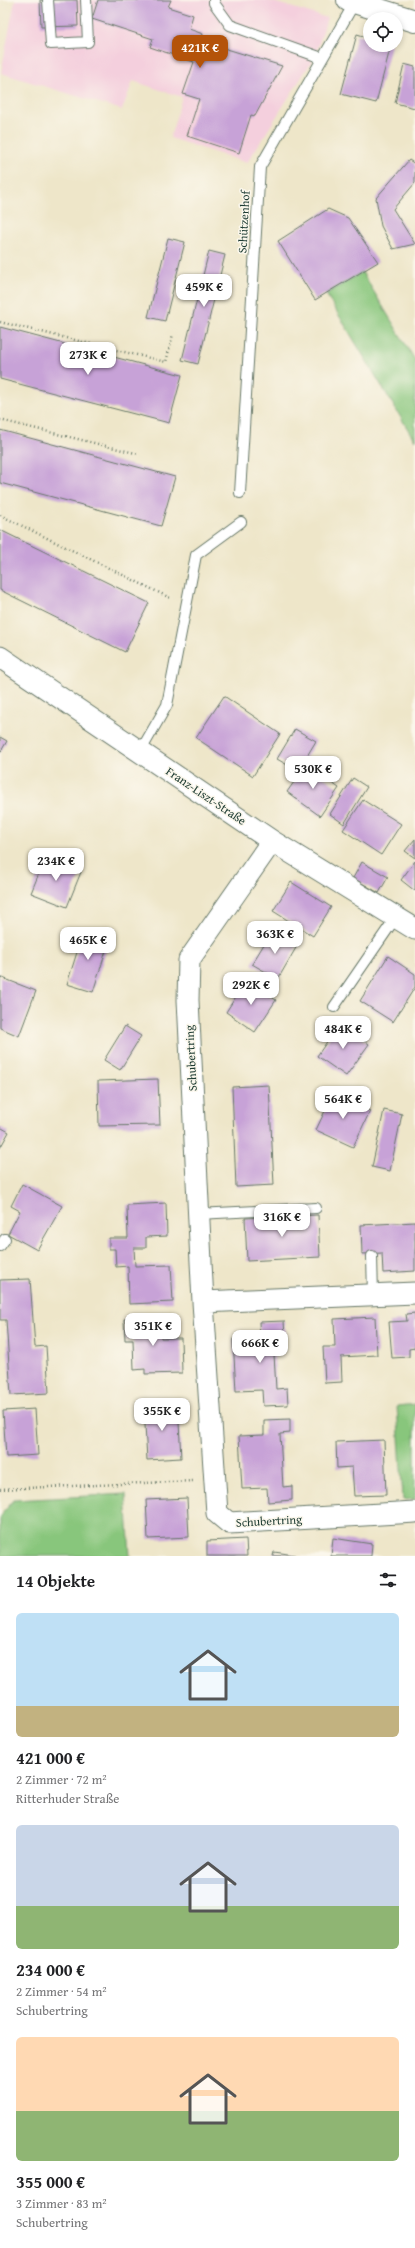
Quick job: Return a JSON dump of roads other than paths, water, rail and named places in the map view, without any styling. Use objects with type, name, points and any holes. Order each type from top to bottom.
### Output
[{"type":"street","points":[[351,1],[415,21]]},
{"type":"street","name":"Franz-Liszt-Straße","points":[[0,657],[272,841],[415,929]]},
{"type":"street","name":"Schubertring","points":[[272,841],[189,960],[188,1000],[202,1302],[217,1513],[229,1523],[415,1512]]},
{"type":"street","points":[[202,1302],[415,1293]]},
{"type":"lane","points":[[48,0],[51,44],[88,42],[86,0]]},
{"type":"lane","points":[[211,1],[230,25],[322,58]]},
{"type":"lane","name":"Schützenhof","points":[[240,493],[260,167],[322,58],[351,1]]},
{"type":"lane","points":[[140,752],[167,705],[196,555],[241,522]]},
{"type":"lane","points":[[334,1007],[396,917]]},
{"type":"lane","points":[[198,1214],[316,1208]]},
{"type":"lane","points":[[372,1256],[373,1295]]}]
